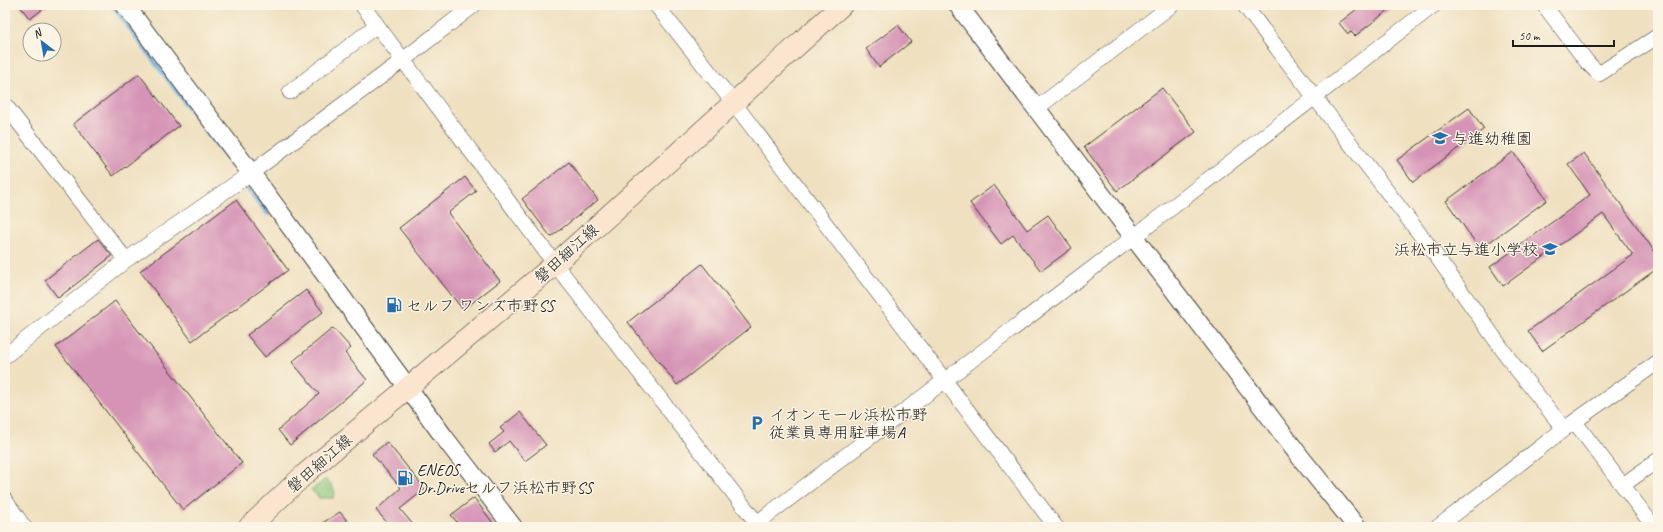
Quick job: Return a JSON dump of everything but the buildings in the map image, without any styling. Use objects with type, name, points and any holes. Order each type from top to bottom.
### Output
[{"type":"main road","name":"磐田細江線","points":[[249,527],[305,474],[555,264],[842,5]]},
{"type":"street","points":[[125,5],[251,172],[408,388],[513,527]]},
{"type":"street","points":[[362,5],[555,264],[759,525],[1434,5]]},
{"type":"street","points":[[5,356],[126,260],[251,172],[403,60],[474,5]]},
{"type":"street","points":[[656,5],[733,102],[1056,527]]},
{"type":"street","points":[[958,5],[1135,236],[1301,458],[1357,527]]},
{"type":"street","points":[[1037,108],[1172,5]]},
{"type":"street","points":[[1244,5],[1432,250],[1512,363],[1623,485],[1654,527]]},
{"type":"street","points":[[1544,5],[1587,62],[1600,74],[1658,36]]},
{"type":"street","points":[[290,92],[377,25]]},
{"type":"street","points":[[5,105],[126,260]]},
{"type":"street","points":[[1438,527],[1569,426],[1658,362]]},
{"type":"street","points":[[1623,485],[1658,460]]},
{"type":"street","points":[[5,500],[24,527]]},
{"type":"green space","points":[[326,479],[332,485],[335,493],[333,498],[319,498],[311,490]]},
{"type":"waterway","points":[[112,5],[231,164]]},
{"type":"waterway","points":[[245,186],[268,214]]},
{"type":"place","name":"与進幼稚園","points":[[1440,138]]},
{"type":"place","name":"浜松市立与進小学校","points":[[1550,249]]},
{"type":"place","name":"セルフ ワンズ市野SS","points":[[394,305]]},
{"type":"place","name":"イオンモール浜松市野 従業員専用駐車場A","points":[[757,423]]},
{"type":"place","name":"ENEOS Dr.Driveセルフ浜松市野SS","points":[[405,478]]}]
